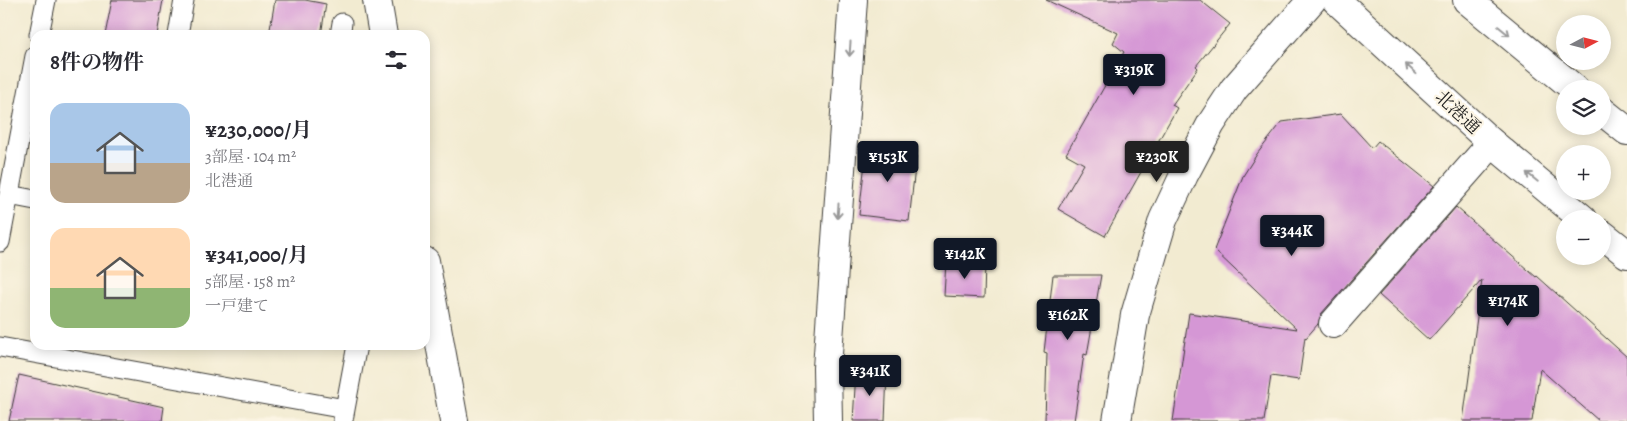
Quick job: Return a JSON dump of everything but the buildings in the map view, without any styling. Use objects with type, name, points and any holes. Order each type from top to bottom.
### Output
[{"type":"street","points":[[377,0],[382,30]]},
{"type":"street","points":[[828,421],[827,368],[853,0]]},
{"type":"street","points":[[1117,421],[1135,315],[1163,220],[1211,124],[1234,89],[1312,0]]},
{"type":"street","name":"北港通","points":[[1336,0],[1492,143],[1572,210]]},
{"type":"street","points":[[1467,0],[1564,80]]},
{"type":"street","points":[[1611,118],[1627,131]]},
{"type":"street","points":[[1333,324],[1492,143]]},
{"type":"street","points":[[1611,241],[1627,254]]},
{"type":"street","points":[[430,289],[454,421]]},
{"type":"lane","points":[[40,30],[46,0]]},
{"type":"lane","points":[[179,30],[184,0]]},
{"type":"lane","points":[[0,242],[30,83]]},
{"type":"lane","points":[[9,195],[30,199]]},
{"type":"lane","points":[[0,347],[343,415],[356,350]]}]
